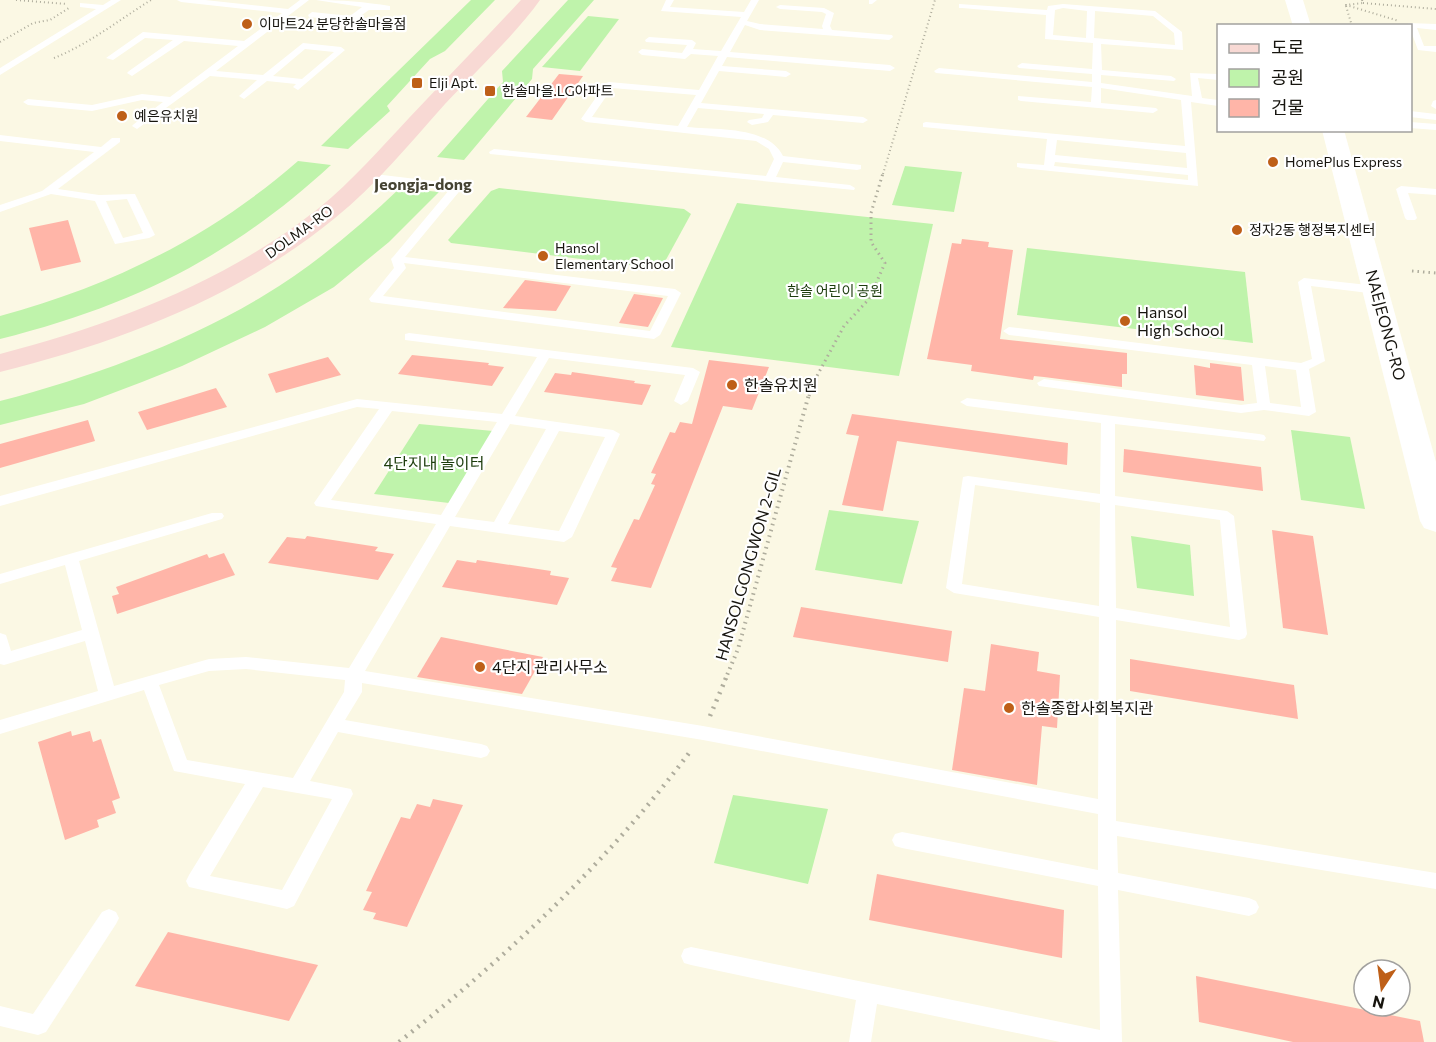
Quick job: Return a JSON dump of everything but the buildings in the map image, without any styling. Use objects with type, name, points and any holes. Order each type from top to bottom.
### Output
[{"type":"main road","name":"DOLMA-RO","points":[[0,363],[110,332],[213,289],[244,271],[318,220],[366,176],[531,0]]},
{"type":"street","points":[[1294,0],[1301,24]]},
{"type":"street","name":"NAEJEONG-RO","points":[[1334,132],[1430,473],[1436,521]]},
{"type":"lane","points":[[0,72],[117,0]]},
{"type":"lane","points":[[181,0],[288,11]]},
{"type":"lane","points":[[137,126],[305,0]]},
{"type":"lane","points":[[320,0],[361,3],[367,7],[387,8]]},
{"type":"lane","points":[[670,0],[664,9],[744,19],[760,27],[889,37]]},
{"type":"lane","points":[[681,129],[755,0]]},
{"type":"lane","points":[[83,5],[105,8]]},
{"type":"lane","points":[[962,6],[1050,13]]},
{"type":"lane","points":[[1059,6],[1091,9],[1155,14],[1178,32],[1179,39],[1048,37],[1051,8],[1059,6]]},
{"type":"lane","points":[[352,19],[367,7]]},
{"type":"lane","points":[[780,7],[824,10],[830,13],[827,20],[829,32]]},
{"type":"lane","points":[[1091,9],[1097,85],[1096,105]]},
{"type":"lane","points":[[312,15],[392,22]]},
{"type":"lane","points":[[812,19],[827,20]]},
{"type":"lane","points":[[1412,25],[1436,27]]},
{"type":"lane","points":[[1412,27],[1421,48],[1436,49]]},
{"type":"lane","points":[[153,58],[112,56],[143,35],[246,44]]},
{"type":"lane","points":[[132,73],[181,39]]},
{"type":"lane","points":[[642,52],[685,56],[692,43],[649,40]]},
{"type":"lane","points":[[208,73],[265,78],[301,85],[341,50],[303,46],[265,78],[244,96]]},
{"type":"lane","points":[[688,51],[890,68]]},
{"type":"lane","points":[[0,58],[21,60]]},
{"type":"lane","points":[[1022,66],[1171,79]]},
{"type":"lane","points":[[716,68],[786,74]]},
{"type":"lane","points":[[939,71],[1097,85],[1217,103]]},
{"type":"lane","points":[[1198,101],[1194,75],[1217,77]]},
{"type":"lane","points":[[702,93],[609,85],[586,119],[759,138],[773,147],[779,159],[770,180]]},
{"type":"lane","points":[[28,102],[92,108],[142,97],[171,100]]},
{"type":"lane","points":[[1021,98],[1153,110]]},
{"type":"lane","points":[[1021,165],[1050,164],[1193,172],[1186,100]]},
{"type":"lane","points":[[696,105],[863,120]]},
{"type":"lane","points":[[752,122],[765,120],[770,112]]},
{"type":"lane","points":[[1412,114],[1436,117]]},
{"type":"lane","points":[[926,125],[1191,150]]},
{"type":"lane","points":[[1412,125],[1436,127]]},
{"type":"lane","points":[[1050,164],[1052,137]]},
{"type":"lane","points":[[0,138],[104,150]]},
{"type":"lane","points":[[0,208],[26,201],[49,191],[116,140]]},
{"type":"lane","points":[[494,152],[850,188]]},
{"type":"lane","points":[[779,159],[857,167]]},
{"type":"lane","points":[[366,176],[458,188],[397,259]]},
{"type":"lane","points":[[1411,218],[1401,189],[1436,192]]},
{"type":"lane","points":[[49,191],[99,198],[131,196],[149,236],[118,245],[99,198]]},
{"type":"lane","points":[[397,259],[675,293],[654,335],[375,299],[400,268],[397,259]]},
{"type":"lane","points":[[1009,331],[1302,367],[1319,361],[1304,282],[1377,290]]},
{"type":"lane","points":[[409,337],[693,372],[681,401]]},
{"type":"lane","points":[[298,786],[353,692],[354,675],[545,354]]},
{"type":"lane","points":[[1258,362],[1264,406]]},
{"type":"lane","points":[[1044,383],[1242,409],[1264,406],[1309,412],[1302,367]]},
{"type":"lane","points":[[967,402],[1259,438]]},
{"type":"lane","points":[[0,501],[335,407],[357,403],[389,405],[506,419],[613,434],[564,537],[321,502],[389,405]]},
{"type":"lane","points":[[691,956],[1110,1042],[1107,880],[1108,419]]},
{"type":"lane","points":[[499,527],[555,426]]},
{"type":"lane","points":[[968,480],[1227,516],[1239,634],[1108,614],[954,588],[968,480]]},
{"type":"lane","points":[[0,579],[217,516]]},
{"type":"lane","points":[[71,559],[107,693]]},
{"type":"lane","points":[[0,639],[4,659],[92,633]]},
{"type":"lane","points":[[0,727],[149,681],[209,666],[246,663],[354,675],[703,733],[1107,817],[1436,881]]},
{"type":"lane","points":[[149,681],[180,766],[258,779],[344,794],[287,900],[196,881],[258,779]]},
{"type":"lane","points":[[334,725],[481,751]]},
{"type":"lane","points":[[902,840],[1249,907]]},
{"type":"lane","points":[[0,1017],[38,1025],[109,918]]},
{"type":"lane","points":[[860,1042],[868,992]]},
{"type":"path","points":[[0,42],[33,23],[50,20],[74,5],[16,0]]},
{"type":"path","points":[[67,4],[74,0]]},
{"type":"path","points":[[53,58],[83,46],[96,34],[151,0]]},
{"type":"path","name":"HANSOLGONGWON 2-GIL","points":[[399,1042],[571,894],[667,784],[703,733],[738,649],[812,385],[844,326],[869,299],[885,263],[871,242],[871,213],[935,0]]},
{"type":"path","points":[[1346,5],[1362,1],[1436,9]]},
{"type":"path","points":[[1346,5],[1408,24]]},
{"type":"path","points":[[1346,5],[1351,24]]},
{"type":"path","points":[[1412,271],[1436,273]]},
{"type":"green space","points":[[471,0],[495,0],[445,51],[430,59],[387,106],[390,111],[348,149],[321,146]]},
{"type":"green space","points":[[568,0],[594,0],[533,69],[532,79],[464,160],[437,157],[503,82],[502,71]]},
{"type":"green space","points":[[588,16],[619,19],[580,71],[542,67]]},
{"type":"green space","points":[[298,161],[331,165],[293,198],[217,252],[136,294],[48,326],[0,339],[0,316],[81,290],[158,256],[195,236],[230,213]]},
{"type":"green space","points":[[905,166],[962,172],[954,212],[892,205]]},
{"type":"green space","points":[[400,188],[439,192],[389,242],[334,287],[265,327],[182,366],[84,404],[0,425],[0,401],[136,358],[201,329],[263,296],[335,246]]},
{"type":"green space","points":[[499,188],[684,209],[691,214],[662,267],[654,268],[451,243],[448,240],[491,191]]},
{"type":"green space","name":"한솔 어린이 공원","points":[[737,203],[933,224],[899,376],[671,347]]},
{"type":"green space","points":[[1027,248],[1245,272],[1253,343],[1017,315]]},
{"type":"green space","name":"4단지내 놀이터","points":[[419,424],[493,431],[449,503],[374,494]]},
{"type":"green space","points":[[1291,430],[1350,437],[1365,509],[1301,500]]},
{"type":"green space","points":[[829,510],[919,521],[902,584],[815,570]]},
{"type":"green space","points":[[1131,536],[1190,545],[1194,596],[1137,588]]},
{"type":"green space","points":[[733,795],[828,809],[808,884],[714,863]]},
{"type":"place","name":"이마트24 분당한솔마을점","points":[[247,24]]},
{"type":"place","name":"Elji Apt.","points":[[417,83]]},
{"type":"place","name":"한솔마을.LG아파트","points":[[490,91]]},
{"type":"place","name":"예은유치원","points":[[122,116]]},
{"type":"place","name":"HomePlus Express","points":[[1273,162]]},
{"type":"place","name":"정자2동 행정복지센터","points":[[1237,230]]},
{"type":"place","name":"Hansol Elementary School","points":[[543,256]]},
{"type":"place","name":"Hansol High School","points":[[1125,321]]},
{"type":"place","name":"한솔유치원","points":[[732,385]]},
{"type":"place","name":"4단지 관리사무소","points":[[480,667]]},
{"type":"place","name":"한솔종합사회복지관","points":[[1009,708]]},
{"type":"district","name":"Jeongja-dong","points":[[423,184]]}]
